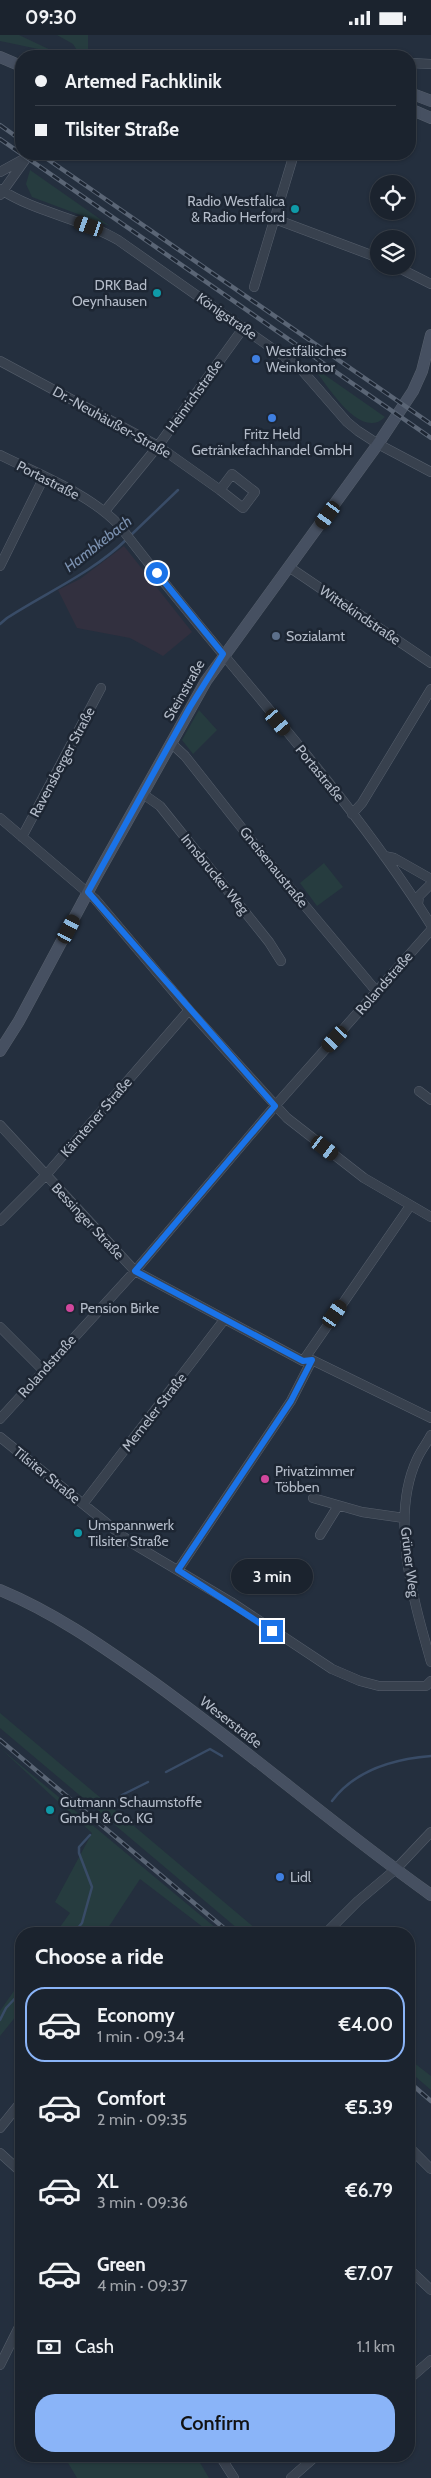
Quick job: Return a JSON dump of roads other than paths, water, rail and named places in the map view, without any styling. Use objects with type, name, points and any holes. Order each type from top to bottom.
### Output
[{"type":"main road","points":[[0,56],[15,57]]},
{"type":"main road","points":[[0,56],[15,63]]},
{"type":"main road","points":[[416,95],[431,101]]},
{"type":"main road","points":[[416,112],[431,118]]},
{"type":"main road","name":"Steinstraße","points":[[0,1051],[19,1021],[88,892],[223,654],[378,445],[418,381],[431,335]]},
{"type":"main road","name":"Weserstraße","points":[[0,1590],[70,1624],[180,1701],[431,1895]]},
{"type":"street","points":[[416,63],[431,64]]},
{"type":"street","points":[[0,172],[25,160]]},
{"type":"street","points":[[1,191],[25,160]]},
{"type":"street","points":[[254,287],[292,160]]},
{"type":"street","name":"Königstraße","points":[[1,191],[32,206],[105,232],[244,327],[300,368],[347,422],[378,445],[431,472]]},
{"type":"street","points":[[275,219],[370,254]]},
{"type":"street","points":[[412,275],[431,285]]},
{"type":"street","name":"Heinrichstraße","points":[[105,511],[158,446],[244,327]]},
{"type":"street","name":"Dr.-Neuhäußer-Straße","points":[[0,361],[158,446],[220,490]]},
{"type":"street","name":"Portastraße","points":[[0,455],[105,511],[352,814],[384,856],[431,925]]},
{"type":"street","points":[[0,566],[44,477]]},
{"type":"street","name":"Wittekindstraße","points":[[289,567],[431,663]]},
{"type":"street","name":"Ravensberger Straße","points":[[22,837],[101,688]]},
{"type":"street","points":[[352,814],[362,803],[431,689]]},
{"type":"street","name":"Gneisenaustraße","points":[[171,743],[185,756],[270,865],[377,992]]},
{"type":"street","name":"Innsbrucker Weg","points":[[143,794],[160,806],[269,942],[281,961]]},
{"type":"street","points":[[0,818],[88,892],[189,1010],[275,1106],[364,1178],[431,1217]]},
{"type":"street","points":[[384,856],[394,858],[431,879]]},
{"type":"street","points":[[418,904],[419,896],[431,884]]},
{"type":"street","name":"Rolandstraße","points":[[0,1419],[135,1271],[275,1106],[431,930]]},
{"type":"street","name":"Kärntener Straße","points":[[0,1221],[46,1175],[189,1010]]},
{"type":"street","points":[[419,1091],[431,1100]]},
{"type":"street","name":"Bessinger Straße","points":[[0,1125],[135,1271],[224,1320],[431,1418]]},
{"type":"street","points":[[178,1570],[270,1435],[291,1401],[308,1360],[410,1206]]},
{"type":"street","name":"Memeler Straße","points":[[83,1504],[224,1320]]},
{"type":"street","points":[[0,1327],[43,1370]]},
{"type":"street","name":"Grüner Weg","points":[[431,1435],[417,1459],[410,1483],[404,1518],[417,1613],[431,1662]]},
{"type":"street","name":"Tilsiter Straße","points":[[0,1437],[130,1542],[178,1570],[338,1672],[379,1686],[426,1686],[431,1681]]},
{"type":"street","points":[[313,1497],[338,1506],[404,1518]]},
{"type":"street","points":[[320,1535],[338,1506]]},
{"type":"street","points":[[332,1927],[358,1901],[396,1869],[431,1832]]},
{"type":"street","points":[[0,2128],[15,2109]]},
{"type":"street","points":[[415,2153],[431,2169]]},
{"type":"street","points":[[2,2157],[15,2167]]},
{"type":"street","points":[[415,2275],[431,2290]]},
{"type":"street","points":[[0,2365],[15,2335]]},
{"type":"street","points":[[415,2374],[431,2360]]},
{"type":"street","points":[[224,2462],[234,2478]]},
{"type":"street","points":[[291,2478],[309,2462]]},
{"type":"waterway","name":"Hambkebach","points":[[131,535],[178,490]]},
{"type":"waterway","name":"Hambkebach","points":[[0,624],[99,562],[127,539]]},
{"type":"waterway","points":[[166,1772],[210,1749],[222,1756]]},
{"type":"waterway","points":[[332,1801],[352,1781],[376,1768],[389,1763],[431,1756]]},
{"type":"waterway","points":[[116,1803],[122,1795],[148,1782]]},
{"type":"waterway","points":[[79,1927],[82,1923],[92,1887],[79,1853],[79,1847],[90,1835]]},
{"type":"waterway","points":[[0,2020],[6,2008],[15,1998]]},
{"type":"railway","points":[[0,125],[15,136]]},
{"type":"railway","points":[[0,139],[15,149]]},
{"type":"railway","points":[[30,160],[431,438]]},
{"type":"railway","points":[[49,160],[431,424]]},
{"type":"railway","points":[[0,1740],[223,1927]]},
{"type":"railway","points":[[415,2087],[431,2101]]},
{"type":"place","name":"Radio Westfalica & Radio Herford","points":[[295,209]]},
{"type":"place","name":"DRK Bad Oeynhausen","points":[[157,293]]},
{"type":"place","name":"Westfälisches Weinkontor","points":[[256,359]]},
{"type":"place","name":"Fritz Held Getränkefachhandel GmbH","points":[[272,418]]},
{"type":"place","name":"Sozialamt","points":[[276,636]]},
{"type":"place","name":"Pension Birke","points":[[70,1308]]},
{"type":"place","name":"Privatzimmer Többen","points":[[265,1479]]},
{"type":"place","name":"Umspannwerk Tilsiter Straße","points":[[78,1533]]},
{"type":"place","name":"Gutmann Schaumstoffe GmbH & Co. KG","points":[[50,1810]]},
{"type":"place","name":"Lidl","points":[[280,1877]]}]
